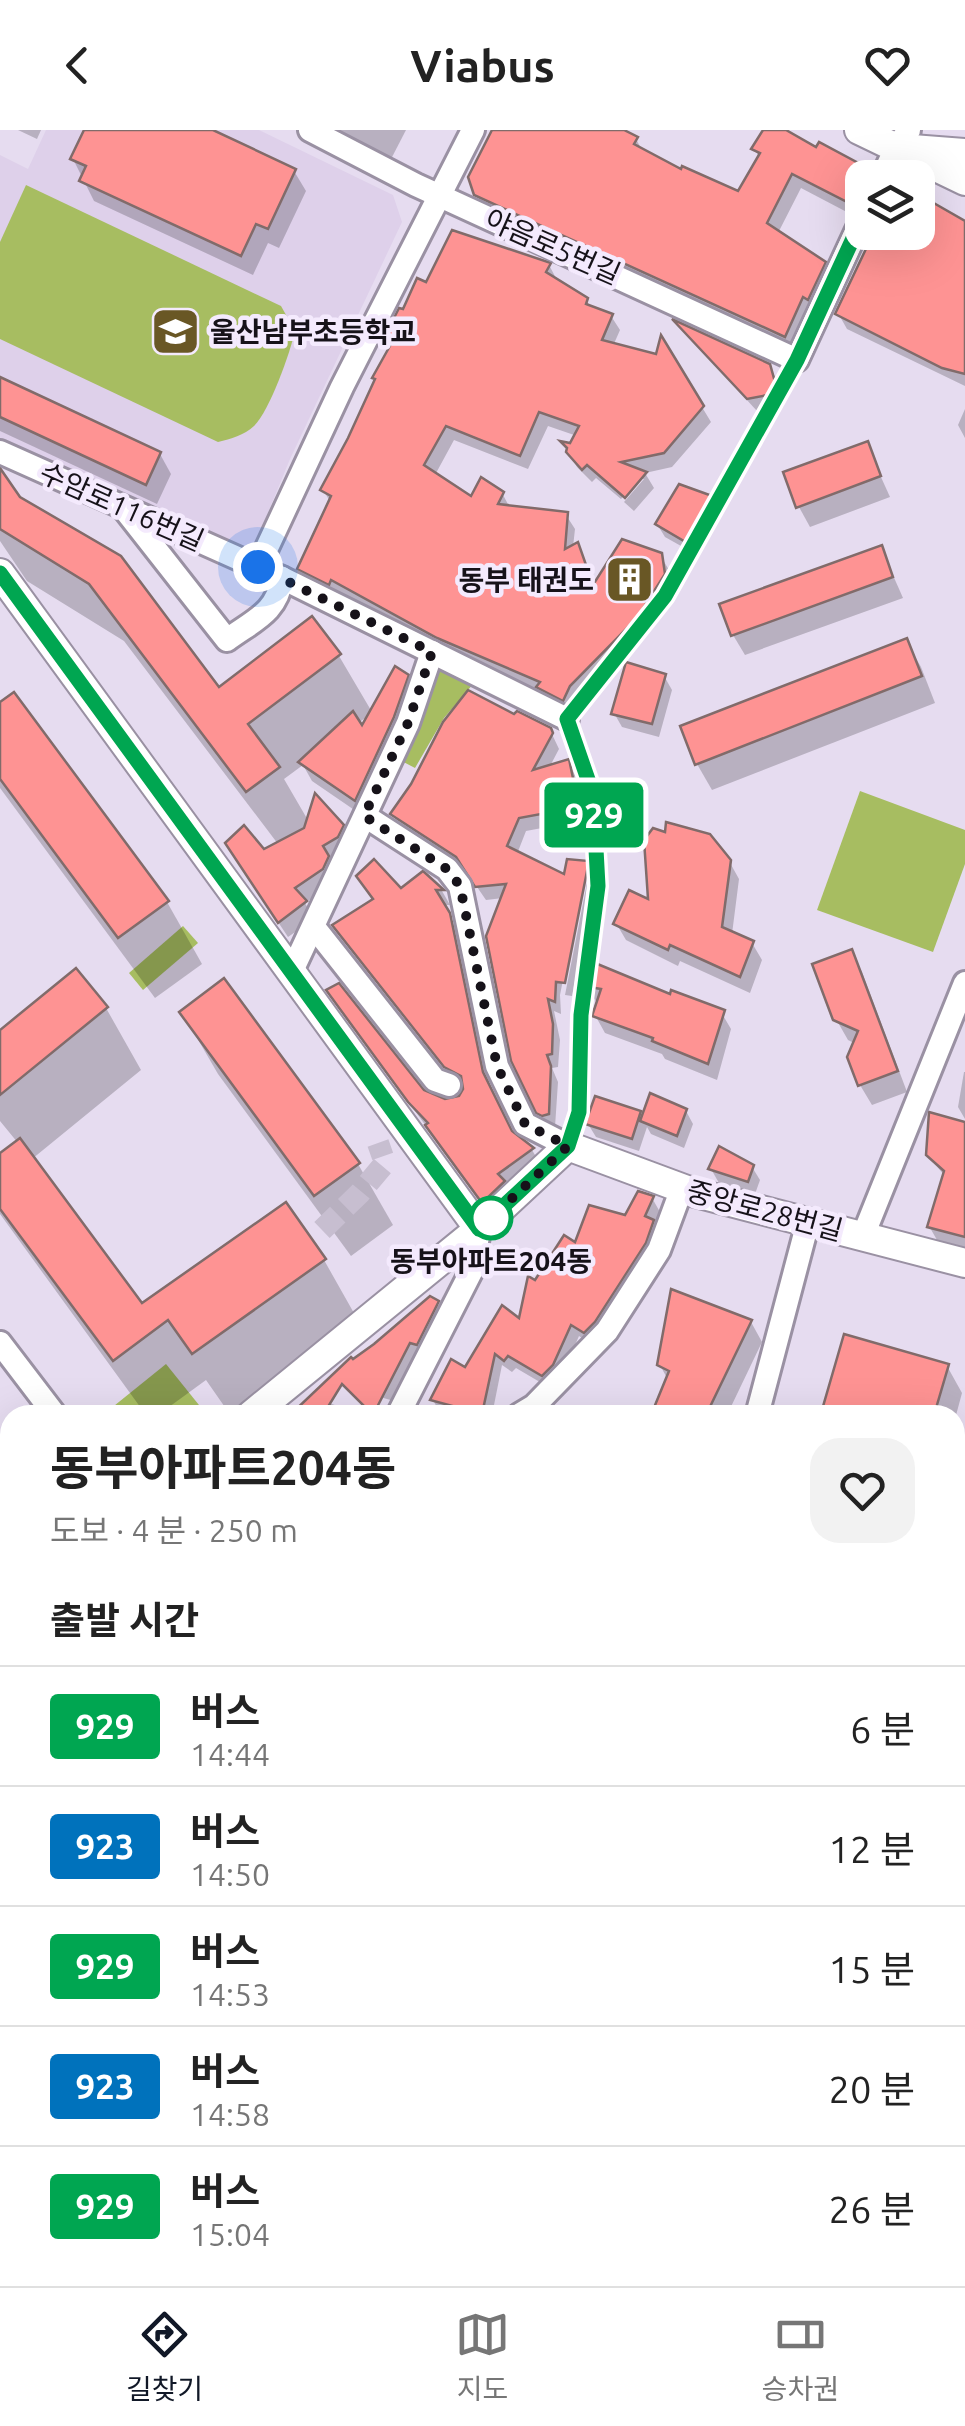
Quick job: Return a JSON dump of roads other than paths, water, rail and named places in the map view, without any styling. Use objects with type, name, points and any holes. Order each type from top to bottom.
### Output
[{"type":"street","name":"야음로5번길","points":[[310,130],[440,196],[797,360],[848,250]]},
{"type":"street","points":[[258,567],[308,455],[473,130]]},
{"type":"street","points":[[859,130],[965,151]]},
{"type":"street","points":[[950,130],[965,151]]},
{"type":"street","points":[[902,139],[965,182]]},
{"type":"street","name":"수암로116번길","points":[[0,452],[282,578],[567,719]]},
{"type":"street","points":[[123,507],[227,640],[273,607],[279,598],[282,578]]},
{"type":"street","points":[[152,545],[173,529]]},
{"type":"street","points":[[0,574],[479,1229],[472,1268],[403,1405]]},
{"type":"street","points":[[291,972],[408,723],[432,652]]},
{"type":"street","points":[[262,1405],[479,1229],[568,1146],[525,1124],[497,1066],[460,886],[447,869],[364,816]]},
{"type":"street","points":[[314,926],[435,1080],[449,1085]]},
{"type":"street","points":[[863,1236],[965,983]]},
{"type":"street","name":"중앙로28번길","points":[[568,1146],[682,1188],[965,1263]]},
{"type":"street","points":[[535,1405],[607,1330],[659,1250],[682,1188]]},
{"type":"street","points":[[760,1405],[808,1222]]},
{"type":"street","points":[[0,1343],[48,1405]]},
{"type":"tunnel","points":[[322,1230],[385,1163],[378,1143]]},
{"type":"place","name":"울산남부초등학교","points":[[175,331]]},
{"type":"place","name":"동부 태권도","points":[[629,579]]},
{"type":"place","name":"동부아파트204동","points":[[491,1218]]}]
